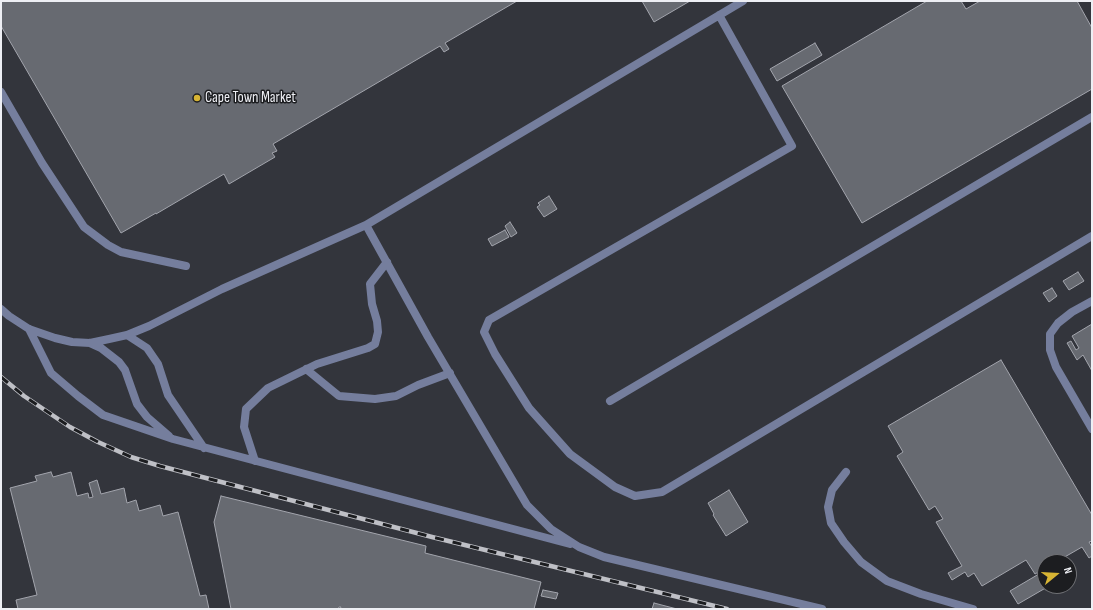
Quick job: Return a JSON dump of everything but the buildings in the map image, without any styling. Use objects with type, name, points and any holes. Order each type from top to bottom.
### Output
[{"type":"lane","points":[[1,309],[29,329],[72,342],[90,343],[127,335],[149,326],[222,289],[366,225],[743,1]]},
{"type":"lane","points":[[719,15],[792,146],[489,320],[484,332],[495,354],[529,408],[570,454],[615,487],[635,496],[662,492],[1092,236]]},
{"type":"lane","points":[[1,92],[42,163],[77,217],[89,231],[108,245],[121,252],[186,266]]},
{"type":"lane","points":[[610,401],[1092,117]]},
{"type":"lane","points":[[366,225],[450,373],[527,504],[551,529],[579,547]]},
{"type":"lane","points":[[255,461],[244,427],[246,409],[268,388],[317,364],[368,348],[375,344],[378,332],[377,321],[372,304],[370,284],[387,262]]},
{"type":"lane","points":[[1092,301],[1072,312],[1058,323],[1050,334],[1050,350],[1056,367],[1092,429]]},
{"type":"lane","points":[[29,329],[52,373],[78,396],[103,415],[173,440],[579,547],[604,557],[822,609]]},
{"type":"lane","points":[[127,335],[146,348],[158,364],[168,395],[204,448]]},
{"type":"lane","points":[[90,343],[101,348],[119,362],[124,370],[137,404],[147,417],[173,440]]},
{"type":"lane","points":[[306,370],[339,396],[375,399],[396,396],[418,385],[450,373]]},
{"type":"lane","points":[[846,472],[832,490],[828,507],[832,523],[844,542],[861,562],[887,581],[921,594],[972,609]]},
{"type":"railway","points":[[1,377],[24,396],[70,427],[131,457],[160,466],[432,537],[727,609]]},
{"type":"place","name":"Cape Town Market","points":[[197,98]]}]
